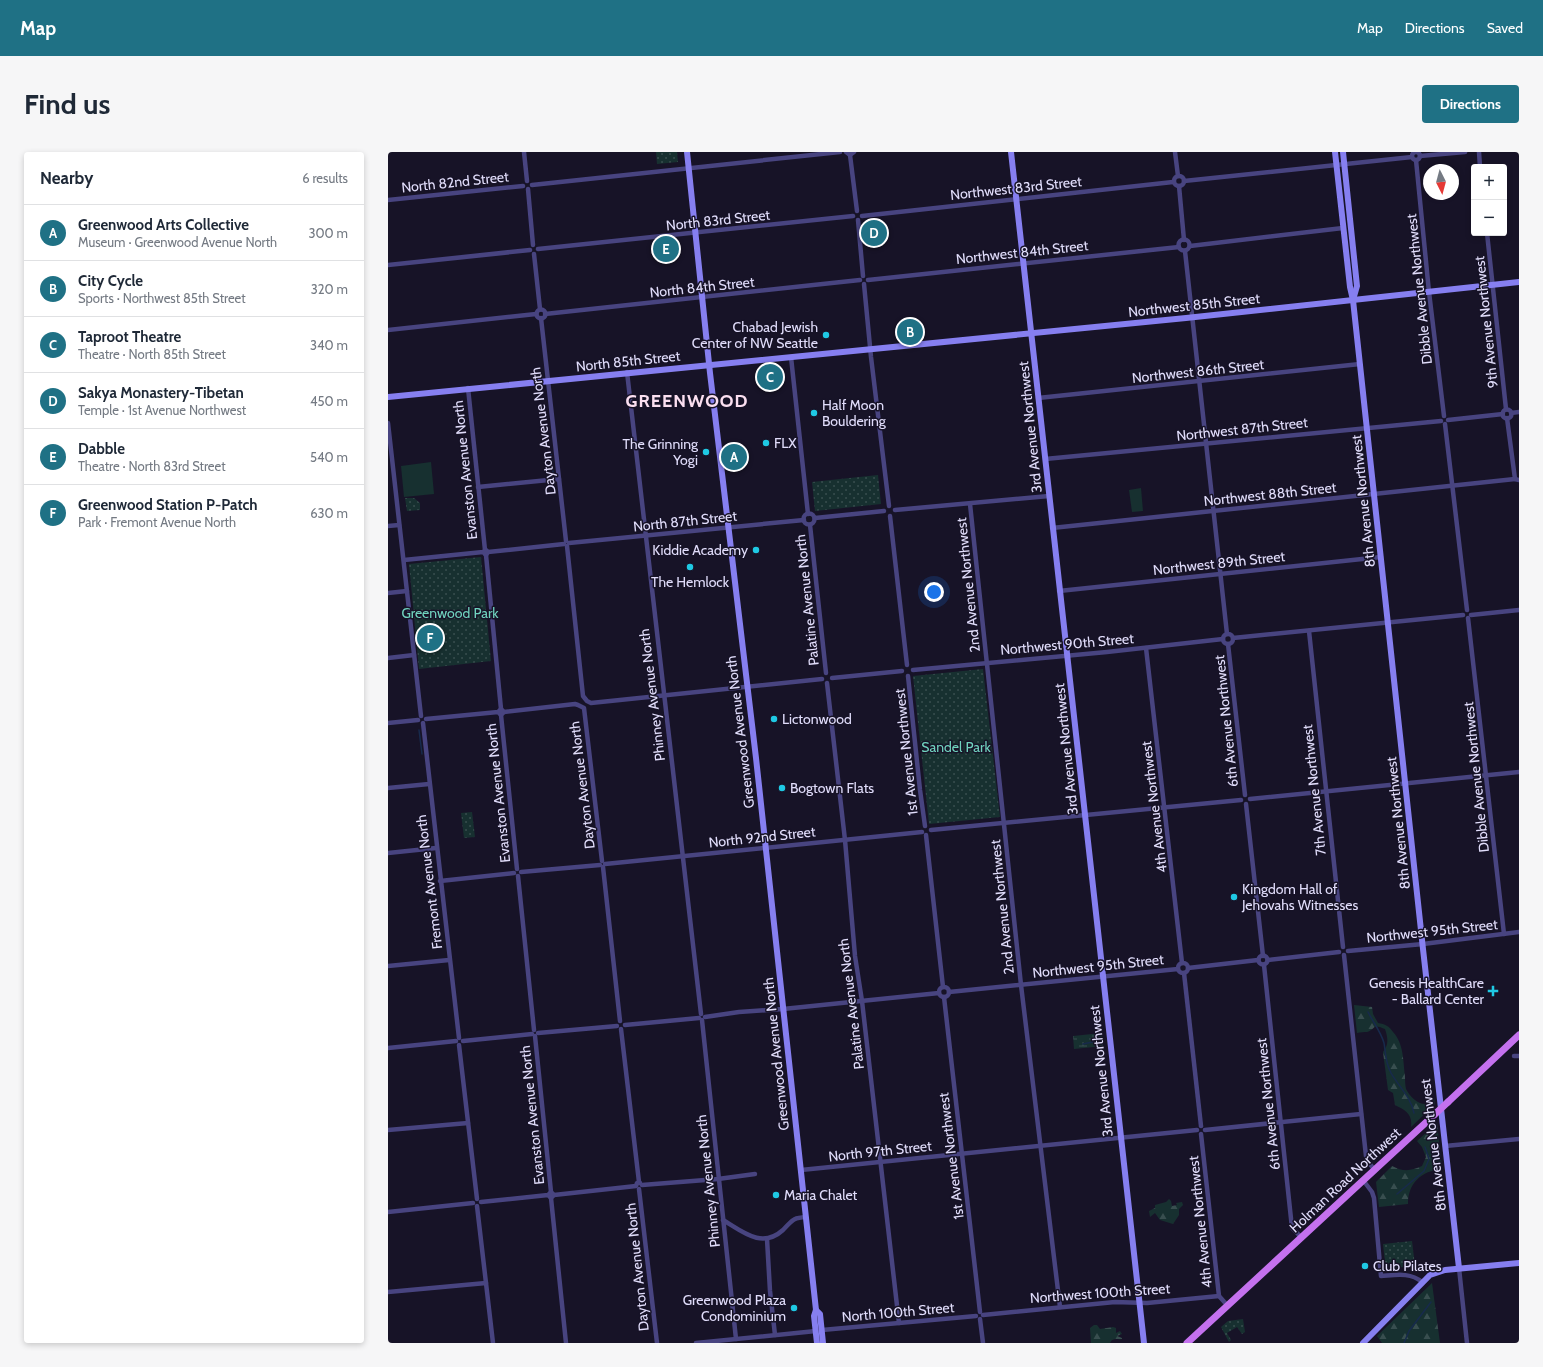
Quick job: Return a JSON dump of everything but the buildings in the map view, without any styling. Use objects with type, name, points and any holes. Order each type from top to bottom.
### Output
[{"type":"main road","name":"Greenwood Avenue North","points":[[687,152],[709,365],[766,848],[816,1310],[820,1314],[818,1343]]},
{"type":"main road","name":"3rd Avenue Northwest","points":[[1011,152],[1144,1343]]},
{"type":"main road","name":"8th Avenue Northwest","points":[[1336,152],[1459,1268]]},
{"type":"main road","name":"8th Avenue Northwest","points":[[1343,152],[1357,286],[1353,300]]},
{"type":"main road","name":"Northwest 85th Street","points":[[870,349],[1192,318],[1519,282]]},
{"type":"main road","name":"North 85th Street","points":[[388,397],[870,349]]},
{"type":"main road","name":"Holman Road Northwest","points":[[1188,1343],[1227,1305],[1375,1170],[1519,1035]]},
{"type":"main road","points":[[1363,1343],[1422,1282],[1435,1272],[1459,1268],[1519,1263]]},
{"type":"main road","name":"Greenwood Avenue North","points":[[819,1331],[823,1343]]},
{"type":"street","points":[[524,152],[532,248],[531,252],[534,254],[540,309],[536,314]]},
{"type":"street","points":[[526,185],[530,182],[532,185],[840,152]]},
{"type":"street","points":[[1175,152],[1178,176],[1184,181]]},
{"type":"street","points":[[1179,186],[1184,181],[1465,152]]},
{"type":"street","points":[[1479,152],[1480,164]]},
{"type":"street","points":[[850,153],[857,211],[861,213],[862,216],[858,220],[861,282],[864,284],[870,349],[889,506]]},
{"type":"street","name":"Dibble Avenue Northwest","points":[[1416,156],[1429,292],[1467,610]]},
{"type":"street","points":[[1178,176],[1173,182],[1175,185],[1179,186]]},
{"type":"street","name":"Northwest 83rd Street","points":[[862,216],[1173,182]]},
{"type":"street","name":"North 82nd Street","points":[[388,200],[526,185]]},
{"type":"street","points":[[1179,186],[1184,240]]},
{"type":"street","points":[[857,211],[853,216],[854,219],[858,220]]},
{"type":"street","name":"North 83rd Street","points":[[538,249],[853,216]]},
{"type":"street","points":[[1184,240],[1180,242],[1179,247],[1185,251],[1189,249],[1190,246],[1344,228]]},
{"type":"street","name":"9th Avenue Northwest","points":[[1487,236],[1506,409]]},
{"type":"street","points":[[1184,240],[1189,242],[1190,246]]},
{"type":"street","points":[[388,266],[532,248],[536,246],[538,249],[537,253],[534,254]]},
{"type":"street","name":"Northwest 84th Street","points":[[868,280],[1179,247]]},
{"type":"street","name":"6th Avenue Northwest","points":[[1185,251],[1227,634]]},
{"type":"street","points":[[862,278],[867,277],[868,280],[864,284]]},
{"type":"street","name":"North 84th Street","points":[[545,314],[702,298],[862,278]]},
{"type":"street","points":[[388,330],[536,314],[541,318],[544,317],[545,314],[544,310],[540,309]]},
{"type":"street","name":"Dayton Avenue North","points":[[541,318],[583,696],[587,702],[591,703],[664,696]]},
{"type":"street","name":"Palatine Avenue North","points":[[791,357],[808,514]]},
{"type":"street","name":"Northwest 86th Street","points":[[1038,398],[1360,364]]},
{"type":"street","name":"Phinney Avenue North","points":[[627,372],[682,856],[702,1017],[736,1339]]},
{"type":"street","name":"Evanston Avenue North","points":[[468,388],[566,1343]]},
{"type":"street","points":[[1511,413],[1510,410],[1506,409],[1503,414],[1504,417],[1507,418],[1517,479]]},
{"type":"street","points":[[1507,418],[1511,413],[1519,412]]},
{"type":"street","name":"Northwest 87th Street","points":[[1045,460],[1503,414]]},
{"type":"street","name":"Fremont Avenue North","points":[[388,423],[390,462],[400,525],[493,1343]]},
{"type":"street","points":[[478,487],[560,479]]},
{"type":"street","name":"Northwest 88th Street","points":[[1052,528],[1517,479]]},
{"type":"street","points":[[889,506],[893,507],[895,510],[1049,496]]},
{"type":"street","name":"2nd Avenue Northwest","points":[[970,504],[1021,985],[1060,1307]]},
{"type":"street","points":[[815,518],[884,511],[885,508],[889,506]]},
{"type":"street","points":[[890,516],[894,514],[895,510]]},
{"type":"street","points":[[884,511],[886,515],[890,516]]},
{"type":"street","points":[[808,514],[812,514],[815,518],[814,523],[810,525],[804,520],[805,515],[808,514]]},
{"type":"street","points":[[890,516],[907,665]]},
{"type":"street","name":"North 87th Street","points":[[404,560],[804,520]]},
{"type":"street","points":[[388,526],[400,525]]},
{"type":"street","name":"Palatine Avenue North","points":[[810,525],[826,673]]},
{"type":"street","name":"Northwest 89th Street","points":[[1059,591],[1381,557]]},
{"type":"street","points":[[388,592],[407,591]]},
{"type":"street","points":[[1464,615],[1464,612],[1467,610],[1470,611],[1470,616]]},
{"type":"street","points":[[1233,638],[1232,642],[1228,644],[1224,642],[1223,639],[1227,634],[1231,635],[1233,638],[1464,615],[1465,618],[1470,616],[1519,610]]},
{"type":"street","name":"Dibble Avenue Northwest","points":[[1470,616],[1504,934]]},
{"type":"street","name":"7th Avenue Northwest","points":[[1309,631],[1325,792],[1343,947]]},
{"type":"street","name":"Northwest 90th Street","points":[[913,670],[1068,656],[1223,639]]},
{"type":"street","name":"6th Avenue Northwest","points":[[1228,644],[1245,795]]},
{"type":"street","name":"4th Avenue Northwest","points":[[1146,648],[1182,963]]},
{"type":"street","points":[[388,658],[414,655]]},
{"type":"street","points":[[664,696],[822,679],[827,683],[831,681],[832,678],[902,672],[904,675],[908,676],[912,674],[913,670],[912,667],[907,665]]},
{"type":"street","points":[[902,672],[902,668],[907,665]]},
{"type":"street","points":[[822,679],[823,675],[826,673],[832,678]]},
{"type":"street","name":"1st Avenue Northwest","points":[[908,676],[925,826]]},
{"type":"street","name":"Palatine Avenue North","points":[[827,683],[845,840],[855,956],[862,1001],[899,1323]]},
{"type":"street","name":"Dayton Avenue North","points":[[501,712],[574,704],[584,708],[603,864],[619,1024]]},
{"type":"street","points":[[388,723],[501,712]]},
{"type":"street","points":[[924,833],[930,833],[931,830],[1241,800],[1246,804],[1250,799],[1519,772]]},
{"type":"street","points":[[388,788],[429,784]]},
{"type":"street","points":[[1241,800],[1245,795],[1249,796],[1250,799]]},
{"type":"street","name":"6th Avenue Northwest","points":[[1246,804],[1263,956]]},
{"type":"street","points":[[931,830],[925,826],[922,829],[924,833],[943,987],[946,988],[948,992],[944,997],[940,996],[939,993]]},
{"type":"street","name":"North 92nd Street","points":[[440,881],[924,833]]},
{"type":"street","points":[[388,853],[436,848]]},
{"type":"street","name":"Northwest 95th Street","points":[[1348,951],[1423,944],[1519,932]]},
{"type":"street","points":[[1188,968],[1258,960],[1263,956],[1268,960],[1342,954],[1346,955],[1348,951],[1347,948],[1340,948],[1342,954],[1366,1159],[1375,1170]]},
{"type":"street","points":[[388,966],[449,960]]},
{"type":"street","points":[[1258,960],[1264,965],[1268,960]]},
{"type":"street","points":[[1182,963],[1186,964],[1188,968],[1187,972],[1184,973],[1180,972],[1178,969],[1179,965],[1182,963]]},
{"type":"street","name":"6th Avenue Northwest","points":[[1264,965],[1292,1228],[1301,1238]]},
{"type":"street","name":"Northwest 95th Street","points":[[948,992],[1178,969]]},
{"type":"street","name":"4th Avenue Northwest","points":[[1184,973],[1219,1296],[1227,1305]]},
{"type":"street","points":[[939,993],[940,989],[943,987]]},
{"type":"street","points":[[388,1048],[619,1024],[619,1029],[623,1027],[739,1012],[939,993]]},
{"type":"street","name":"1st Avenue Northwest","points":[[944,997],[983,1343]]},
{"type":"street","name":"Dayton Avenue North","points":[[623,1027],[656,1343]]},
{"type":"street","name":"North 97th Street","points":[[801,1170],[1361,1114]]},
{"type":"street","points":[[388,1130],[468,1122]]},
{"type":"street","points":[[1445,1146],[1519,1139]]},
{"type":"street","points":[[388,1212],[755,1174]]},
{"type":"street","points":[[1363,1180],[1372,1192],[1374,1198],[1381,1276],[1408,1275],[1417,1278],[1422,1282]]},
{"type":"street","points":[[723,1220],[750,1236],[759,1239],[779,1234],[793,1219],[806,1217]]},
{"type":"street","points":[[767,1238],[770,1290],[775,1335]]},
{"type":"street","name":"8th Avenue Northwest","points":[[1459,1268],[1467,1343]]},
{"type":"street","points":[[388,1292],[486,1283]]},
{"type":"street","name":"Northwest 100th Street","points":[[980,1316],[1115,1302],[1139,1302],[1219,1296]]},
{"type":"street","name":"North 100th Street","points":[[696,1343],[980,1316]]},
{"type":"green space","points":[[656,152],[677,152],[678,162],[657,164]]},
{"type":"green space","points":[[431,462],[434,494],[404,497],[401,466]]},
{"type":"green space","points":[[878,475],[881,504],[815,511],[812,482]]},
{"type":"green space","points":[[1141,488],[1143,511],[1132,512],[1129,490]]},
{"type":"green space","points":[[405,498],[414,498],[420,503],[420,510],[407,511]]},
{"type":"green space","name":"Greenwood Park","points":[[481,557],[491,661],[419,669],[409,564]]},
{"type":"green space","points":[[439,628],[441,646],[421,648],[420,630]]},
{"type":"green space","name":"Sandel Park","points":[[983,669],[1000,817],[929,824],[913,676]]},
{"type":"green space","points":[[472,812],[475,837],[464,838],[461,813]]},
{"type":"green space","points":[[1354,1005],[1372,1007],[1373,1014],[1378,1023],[1388,1027],[1397,1037],[1401,1047],[1406,1089],[1410,1095],[1417,1102],[1424,1104],[1427,1104],[1434,1098],[1435,1104],[1411,1127],[1411,1119],[1408,1113],[1395,1105],[1393,1093],[1388,1090],[1383,1052],[1387,1041],[1385,1029],[1381,1027],[1374,1027],[1370,1031],[1357,1033]]},
{"type":"green space","points":[[1102,1033],[1103,1046],[1074,1049],[1073,1036]]},
{"type":"green space","points":[[1437,1123],[1442,1169],[1428,1172],[1417,1179],[1410,1190],[1408,1204],[1379,1207],[1376,1182],[1392,1166],[1407,1170],[1422,1166],[1426,1157],[1422,1147],[1417,1141]]},
{"type":"green space","points":[[1169,1199],[1172,1206],[1177,1205],[1176,1203],[1182,1202],[1183,1205],[1179,1209],[1179,1215],[1173,1224],[1160,1220],[1155,1213],[1150,1217],[1149,1211],[1155,1208],[1155,1205],[1166,1202]]},
{"type":"green space","points":[[1412,1241],[1415,1266],[1389,1267],[1385,1262],[1383,1244]]},
{"type":"green space","points":[[1432,1283],[1440,1343],[1382,1343],[1377,1336]]},
{"type":"green space","points":[[1243,1319],[1245,1332],[1242,1334],[1237,1327],[1227,1333],[1231,1340],[1229,1342],[1221,1327],[1228,1321]]},
{"type":"green space","points":[[1097,1325],[1100,1329],[1116,1328],[1116,1333],[1120,1331],[1122,1334],[1117,1336],[1122,1339],[1114,1339],[1110,1343],[1091,1343],[1090,1328]]},
{"type":"waterway","points":[[551,453],[553,473]]},
{"type":"waterway","points":[[419,730],[422,754]]},
{"type":"waterway","points":[[1368,1012],[1383,1039],[1389,1069],[1408,1097],[1414,1113]]},
{"type":"waterway","points":[[1083,1044],[1102,1040]]},
{"type":"waterway","points":[[1397,1194],[1424,1171],[1429,1159],[1425,1147]]},
{"type":"waterway","points":[[1404,1343],[1409,1331],[1431,1302]]},
{"type":"place","name":"Sakya Monastery-Tibetan","points":[[874,233]]},
{"type":"place","name":"Dabble","points":[[666,249]]},
{"type":"place","name":"City Cycle","points":[[910,332]]},
{"type":"place","name":"Chabad Jewish Center of NW Seattle","points":[[826,335]]},
{"type":"place","name":"Taproot Theatre","points":[[770,377]]},
{"type":"place","name":"Half Moon Bouldering","points":[[814,413]]},
{"type":"place","name":"FLX","points":[[766,443]]},
{"type":"place","name":"The Grinning Yogi","points":[[706,452]]},
{"type":"place","name":"Greenwood Arts Collective","points":[[734,457]]},
{"type":"place","name":"Kiddie Academy","points":[[756,550]]},
{"type":"place","name":"The Hemlock","points":[[690,567]]},
{"type":"place","name":"Greenwood Station P-Patch","points":[[430,638]]},
{"type":"place","name":"Lictonwood","points":[[774,719]]},
{"type":"place","name":"Bogtown Flats","points":[[782,788]]},
{"type":"place","name":"Kingdom Hall of Jehovahs Witnesses","points":[[1234,897]]},
{"type":"place","name":"Genesis HealthCare - Ballard Center","points":[[1493,991]]},
{"type":"place","name":"Maria Chalet","points":[[776,1195]]},
{"type":"place","name":"Club Pilates","points":[[1365,1266]]},
{"type":"place","name":"Greenwood Plaza Condominium","points":[[794,1308]]},
{"type":"district","name":"GREENWOOD","points":[[687,401]]}]
